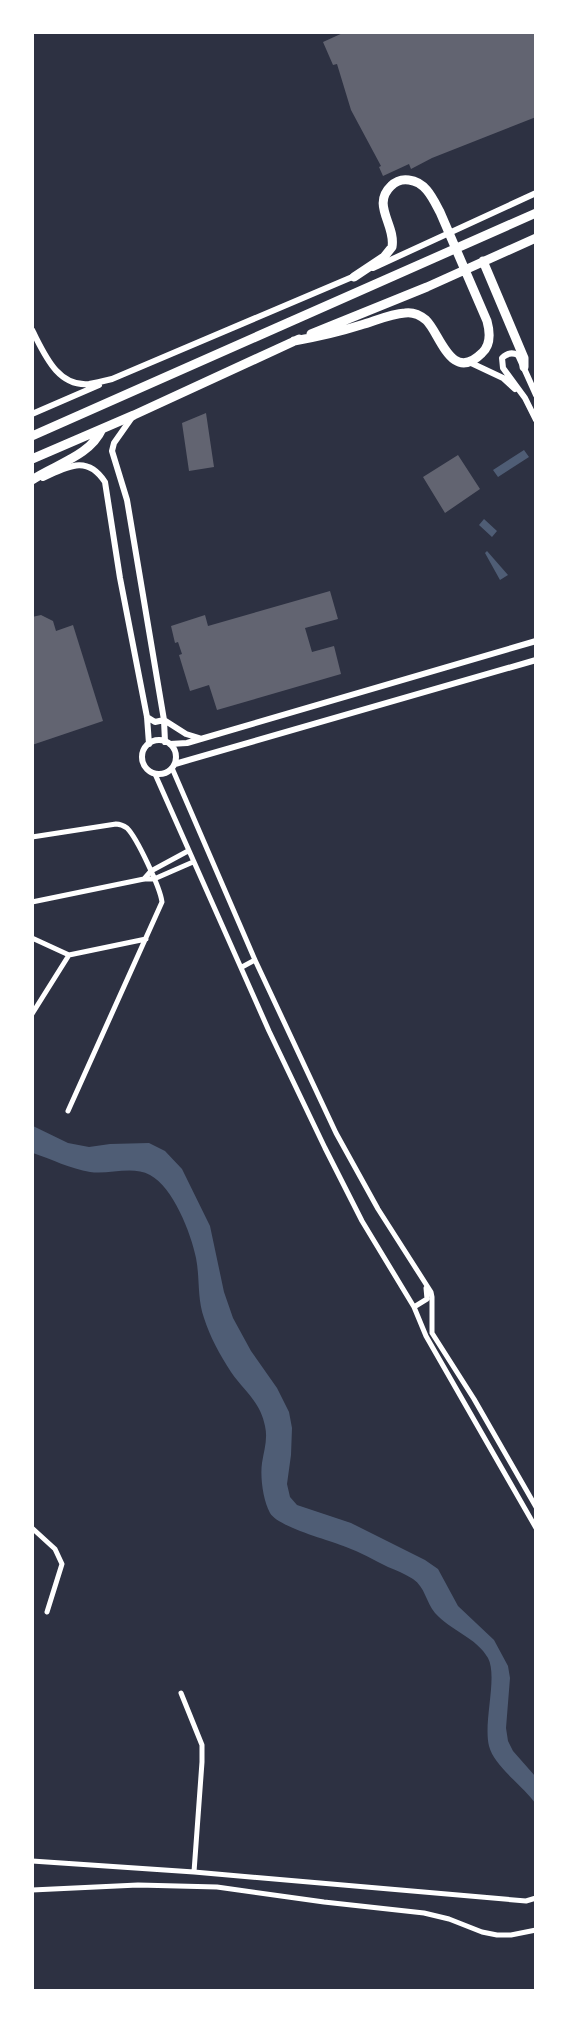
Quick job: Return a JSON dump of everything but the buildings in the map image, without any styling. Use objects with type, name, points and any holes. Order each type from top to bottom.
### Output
[{"type":"highway","points":[[294,341],[326,336],[404,312],[425,318],[444,350],[456,360],[469,362],[481,355],[486,349],[489,335],[487,321],[440,212],[431,195],[421,184],[407,180],[399,181],[386,192],[382,208],[391,230],[392,247],[384,256],[354,277]]},
{"type":"highway","points":[[32,436],[536,212]]},
{"type":"highway","points":[[32,459],[134,415],[294,341],[427,287],[536,238]]},
{"type":"highway","points":[[484,261],[524,358],[524,367]]},
{"type":"highway","points":[[32,482],[88,449],[97,440],[102,429]]},
{"type":"street","points":[[32,414],[354,277],[536,193]]},
{"type":"street","points":[[32,330],[36,344],[48,360],[67,379],[88,384],[112,379]]},
{"type":"street","points":[[536,395],[518,355],[508,353],[502,358],[503,368],[525,398],[536,420]]},
{"type":"street","points":[[469,362],[503,378],[525,398]]},
{"type":"street","points":[[134,415],[114,443],[112,451],[127,500],[167,743],[175,753],[173,766],[256,960],[336,1133],[378,1209],[432,1296],[432,1333],[474,1399],[536,1508]]},
{"type":"street","points":[[32,482],[68,467],[82,465],[96,470],[105,482],[120,578],[147,718],[148,744]]},
{"type":"street","points":[[535,640],[187,743],[154,741],[145,748],[142,759],[147,769],[155,774],[161,774],[173,766],[536,660]]},
{"type":"street","points":[[147,718],[155,722],[164,720],[186,734],[202,738]]},
{"type":"street","points":[[155,774],[269,1031],[325,1148],[362,1221],[414,1307],[426,1336],[536,1528]]},
{"type":"street","points":[[32,837],[120,824],[131,833],[154,879],[162,902],[68,1111]]},
{"type":"street","points":[[144,879],[150,871],[188,851]]},
{"type":"street","points":[[32,902],[144,879],[154,879],[193,862]]},
{"type":"street","points":[[166,863],[170,872]]},
{"type":"street","points":[[32,938],[68,955],[146,939]]},
{"type":"street","points":[[32,1014],[68,955]]},
{"type":"street","points":[[242,967],[256,960]]},
{"type":"street","points":[[414,1307],[427,1299],[425,1285]]},
{"type":"street","points":[[426,1336],[432,1333]]},
{"type":"street","points":[[32,1528],[55,1549],[62,1564],[46,1612]]},
{"type":"street","points":[[181,1693],[202,1745],[194,1872]]},
{"type":"street","points":[[32,1861],[194,1872],[526,1902],[536,1898]]},
{"type":"street","points":[[32,1890],[138,1885],[217,1887],[324,1902],[424,1913],[497,1935],[511,1935],[536,1930]]},
{"type":"water","points":[[524,450],[529,457],[498,477],[493,470]]},
{"type":"water","points":[[484,519],[497,531],[492,537],[479,525]]},
{"type":"water","points":[[487,551],[508,575],[500,580],[485,553]]},
{"type":"water","points":[[33,1126],[68,1143],[89,1147],[110,1144],[149,1143],[165,1151],[182,1169],[210,1226],[224,1292],[233,1318],[251,1351],[277,1388],[289,1412],[292,1428],[287,1484],[290,1497],[297,1505],[351,1523],[425,1560],[438,1569],[458,1606],[494,1640],[508,1666],[510,1678],[506,1728],[508,1741],[513,1751],[535,1776],[535,1803],[497,1761],[489,1746],[488,1725],[492,1676],[491,1666],[483,1651],[435,1613],[423,1590],[413,1579],[351,1549],[293,1528],[270,1513],[264,1495],[261,1469],[266,1435],[263,1417],[251,1397],[227,1366],[209,1332],[200,1303],[194,1248],[180,1212],[166,1190],[158,1181],[143,1172],[128,1170],[97,1173],[83,1171],[33,1153]]}]
